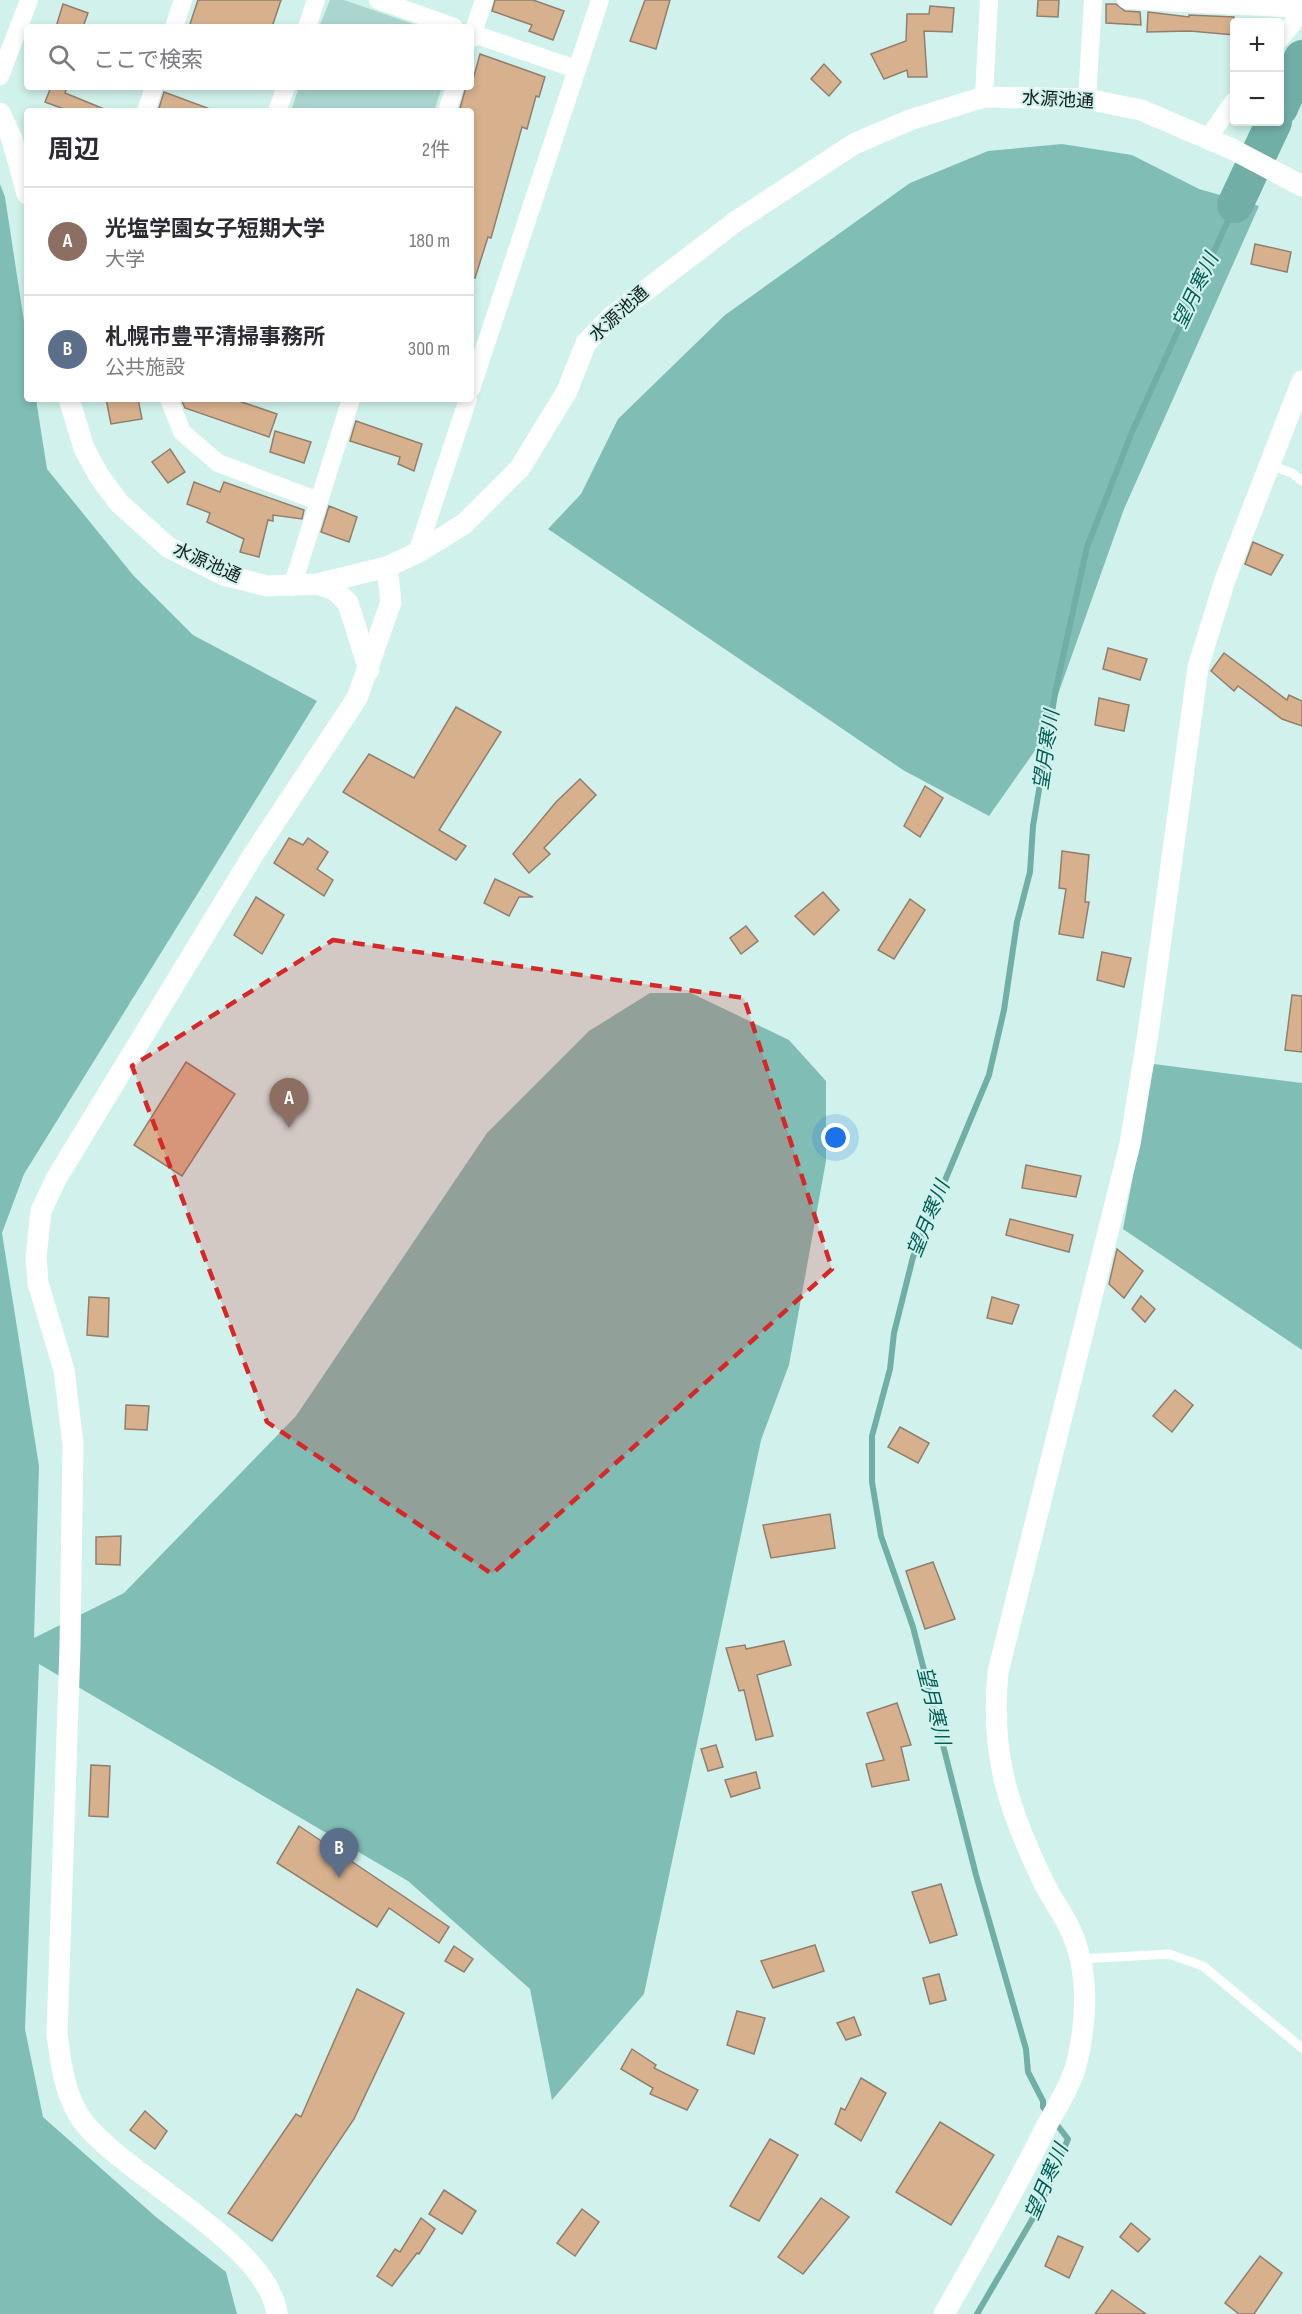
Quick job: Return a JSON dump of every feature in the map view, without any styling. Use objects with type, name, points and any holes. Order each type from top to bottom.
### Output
[{"type":"street","points":[[0,76],[29,0]]},
{"type":"street","points":[[175,24],[183,0]]},
{"type":"street","points":[[308,24],[316,0]]},
{"type":"street","points":[[378,0],[446,24]]},
{"type":"street","points":[[474,29],[484,0]]},
{"type":"street","points":[[474,380],[600,0]]},
{"type":"street","points":[[984,97],[989,0]]},
{"type":"street","points":[[1087,99],[1093,0]]},
{"type":"street","points":[[1126,0],[1302,10]]},
{"type":"street","points":[[1284,34],[1302,10]]},
{"type":"street","points":[[474,36],[576,69]]},
{"type":"street","points":[[147,108],[153,90]]},
{"type":"street","points":[[278,108],[285,90]]},
{"type":"street","points":[[448,108],[454,90]]},
{"type":"street","name":"水源池通","points":[[70,402],[84,448],[99,476],[119,502],[145,529],[176,551],[224,575],[267,586],[317,585],[387,567],[417,554],[464,524],[520,468],[567,391],[586,343],[611,317],[735,222],[854,144],[910,120],[984,97],[1087,99],[1141,110],[1232,149],[1302,186]]},
{"type":"street","points":[[1208,138],[1230,107]]},
{"type":"street","points":[[0,113],[12,140],[24,183]]},
{"type":"street","points":[[946,2313],[1039,2142],[1075,2069],[1084,2026],[1085,1988],[1071,1930],[1043,1882],[1008,1797],[998,1755],[994,1708],[998,1672],[1130,1144],[1149,1027],[1198,667],[1225,580],[1302,381]]},
{"type":"street","points":[[170,402],[182,432],[218,463],[318,501]]},
{"type":"street","points":[[292,587],[350,402]]},
{"type":"street","points":[[417,554],[467,402]]},
{"type":"street","points":[[277,2314],[254,2266],[187,2208],[115,2154],[84,2123],[62,2078],[57,2034],[70,1658],[73,1444],[64,1370],[38,1283],[37,1235],[41,1211],[56,1179],[253,855],[357,698],[369,670],[391,602],[387,567]]},
{"type":"street","points":[[317,585],[335,590],[348,603],[369,670]]},
{"type":"lane","points":[[1270,465],[1292,473],[1302,481]]},
{"type":"lane","points":[[1078,1959],[1169,1954],[1203,1966],[1302,2048]]},
{"type":"highlighted area","points":[[333,940],[744,998],[832,1269],[492,1574],[267,1422],[132,1066]]},
{"type":"shaded area","points":[[330,0],[344,0],[413,24],[320,24]]},
{"type":"shaded area","points":[[298,90],[441,90],[435,108],[292,108]]},
{"type":"shaded area","points":[[1062,144],[1132,155],[1199,189],[1259,206],[1124,509],[1041,742],[989,816],[903,770],[548,529],[581,494],[618,419],[725,315],[910,183],[988,151]]},
{"type":"shaded area","points":[[0,184],[5,197],[24,321],[24,402],[36,402],[47,469],[133,575],[193,635],[317,701],[24,1174],[2,1233],[39,1466],[34,1638],[124,1593],[296,1416],[487,1133],[589,1031],[650,993],[691,993],[789,1040],[826,1081],[826,1161],[789,1365],[761,1440],[644,1994],[552,2100],[530,1989],[408,1881],[39,1664],[25,2029],[43,2117],[156,2217],[226,2272],[237,2314],[0,2314]]},
{"type":"shaded area","points":[[1154,1064],[1302,1083],[1302,1350],[1123,1229]]},
{"type":"building","points":[[198,0],[281,0],[273,24],[190,24]]},
{"type":"building","points":[[495,0],[533,0],[564,11],[553,40],[529,31],[532,25],[492,11]]},
{"type":"building","points":[[645,0],[670,0],[656,49],[630,41]]},
{"type":"building","points":[[1038,0],[1059,0],[1058,17],[1037,16]]},
{"type":"building","points":[[63,4],[88,13],[84,24],[57,24]]},
{"type":"building","points":[[1106,4],[1116,4],[1125,11],[1140,12],[1141,25],[1106,23]]},
{"type":"building","points":[[930,6],[954,8],[952,32],[924,31],[927,77],[908,77],[907,70],[884,79],[871,54],[906,41],[907,14],[929,14]]},
{"type":"building","points":[[1148,12],[1189,17],[1189,15],[1234,17],[1230,18],[1230,35],[1190,31],[1147,32]]},
{"type":"building","points":[[480,54],[545,77],[539,97],[536,96],[527,129],[522,127],[491,238],[488,237],[475,278],[474,108],[460,108],[465,90],[474,90],[474,76]]},
{"type":"building","points":[[824,64],[841,82],[829,96],[811,79]]},
{"type":"building","points":[[50,90],[66,90],[65,93],[102,108],[61,108],[45,102]]},
{"type":"building","points":[[164,92],[207,108],[159,108]]},
{"type":"building","points":[[1255,244],[1291,252],[1287,272],[1251,264]]},
{"type":"building","points":[[107,402],[139,402],[142,419],[111,424]]},
{"type":"building","points":[[182,402],[242,402],[277,414],[269,437],[185,408]]},
{"type":"building","points":[[356,421],[422,444],[414,471],[398,464],[400,457],[350,441]]},
{"type":"building","points":[[275,431],[311,442],[304,463],[270,452]]},
{"type":"building","points":[[170,449],[185,472],[168,483],[152,462]]},
{"type":"building","points":[[194,482],[220,492],[224,482],[304,510],[302,519],[273,515],[273,521],[268,520],[259,557],[240,552],[244,539],[207,522],[210,513],[187,504]]},
{"type":"building","points":[[329,506],[357,517],[349,542],[321,532]]},
{"type":"building","points":[[1253,542],[1283,555],[1271,575],[1245,564]]},
{"type":"building","points":[[1108,648],[1147,659],[1140,680],[1103,669]]},
{"type":"building","points":[[1224,653],[1287,700],[1289,695],[1302,701],[1302,726],[1282,719],[1238,686],[1234,691],[1211,671]]},
{"type":"building","points":[[1099,698],[1129,705],[1124,731],[1095,725]]},
{"type":"building","points":[[456,707],[501,732],[439,830],[466,846],[456,860],[343,792],[369,754],[414,778]]},
{"type":"building","points":[[580,779],[596,795],[544,848],[550,854],[529,873],[513,854],[556,802]]},
{"type":"building","points":[[925,786],[943,798],[920,837],[904,826]]},
{"type":"building","points":[[289,838],[303,845],[308,838],[328,852],[317,869],[333,880],[324,896],[274,863]]},
{"type":"building","points":[[1062,851],[1089,855],[1085,902],[1089,902],[1083,938],[1059,934],[1066,889],[1059,888]]},
{"type":"building","points":[[495,879],[533,897],[519,897],[509,916],[484,903]]},
{"type":"building","points":[[823,892],[839,910],[814,935],[795,916]]},
{"type":"building","points":[[256,897],[284,915],[262,954],[234,935]]},
{"type":"building","points":[[910,899],[925,910],[894,959],[878,950]]},
{"type":"building","points":[[746,926],[758,941],[741,954],[730,938]]},
{"type":"building","points":[[1102,952],[1131,958],[1124,987],[1097,980]]},
{"type":"building","points":[[1292,995],[1302,996],[1302,1052],[1285,1050]]},
{"type":"building","points":[[186,1062],[235,1094],[182,1176],[134,1145]]},
{"type":"building","points":[[1026,1165],[1081,1176],[1076,1197],[1022,1188]]},
{"type":"building","points":[[1010,1219],[1073,1235],[1069,1252],[1006,1235]]},
{"type":"building","points":[[1117,1249],[1143,1271],[1124,1298],[1109,1284]]},
{"type":"building","points":[[1141,1296],[1155,1309],[1145,1322],[1132,1309]]},
{"type":"building","points":[[89,1297],[109,1298],[108,1337],[87,1335]]},
{"type":"building","points":[[992,1297],[1019,1305],[1012,1324],[987,1318]]},
{"type":"building","points":[[1175,1390],[1193,1405],[1172,1432],[1153,1416]]},
{"type":"building","points":[[126,1405],[149,1406],[147,1430],[125,1429]]},
{"type":"building","points":[[900,1427],[929,1443],[918,1463],[888,1447]]},
{"type":"building","points":[[830,1514],[835,1548],[771,1558],[763,1525]]},
{"type":"building","points":[[121,1536],[120,1565],[96,1564],[96,1537]]},
{"type":"building","points":[[933,1562],[955,1619],[925,1629],[906,1571]]},
{"type":"building","points":[[784,1641],[791,1665],[757,1675],[773,1736],[756,1740],[744,1690],[739,1691],[726,1648],[745,1645],[746,1649]]},
{"type":"building","points":[[897,1703],[911,1745],[901,1747],[909,1780],[872,1787],[866,1764],[884,1760],[867,1713]]},
{"type":"building","points":[[716,1745],[723,1767],[708,1771],[701,1749]]},
{"type":"building","points":[[91,1765],[110,1766],[108,1817],[89,1816]]},
{"type":"building","points":[[756,1772],[760,1788],[731,1797],[725,1780]]},
{"type":"building","points":[[299,1826],[449,1927],[439,1943],[389,1908],[377,1927],[277,1863]]},
{"type":"building","points":[[941,1884],[957,1935],[930,1943],[912,1892]]},
{"type":"building","points":[[815,1945],[824,1971],[773,1988],[761,1961]]},
{"type":"building","points":[[454,1946],[473,1959],[464,1972],[445,1961]]},
{"type":"building","points":[[939,1974],[946,2000],[930,2004],[923,1978]]},
{"type":"building","points":[[357,1989],[404,2013],[354,2119],[272,2241],[228,2213],[296,2114],[301,2117]]},
{"type":"building","points":[[737,2011],[765,2018],[754,2054],[727,2045]]},
{"type":"building","points":[[854,2017],[861,2035],[846,2040],[837,2023]]},
{"type":"building","points":[[632,2049],[656,2065],[654,2068],[698,2090],[687,2110],[650,2094],[653,2088],[621,2069]]},
{"type":"building","points":[[861,2078],[886,2093],[861,2141],[835,2124],[841,2108],[845,2110]]},
{"type":"building","points":[[145,2111],[167,2131],[155,2149],[130,2130]]},
{"type":"building","points":[[940,2122],[994,2155],[951,2225],[896,2192]]},
{"type":"building","points":[[770,2139],[798,2155],[759,2221],[730,2206]]},
{"type":"building","points":[[444,2190],[476,2211],[462,2234],[429,2214]]},
{"type":"building","points":[[821,2198],[849,2217],[803,2274],[778,2257]]},
{"type":"building","points":[[582,2209],[599,2222],[575,2256],[557,2243]]},
{"type":"building","points":[[421,2218],[435,2229],[419,2254],[417,2253],[392,2286],[377,2276],[395,2249],[400,2252]]},
{"type":"building","points":[[1131,2223],[1150,2239],[1138,2252],[1120,2237]]},
{"type":"building","points":[[1058,2236],[1083,2247],[1069,2278],[1045,2266]]},
{"type":"building","points":[[1260,2256],[1282,2273],[1254,2314],[1239,2314],[1225,2303]]},
{"type":"building","points":[[1112,2290],[1146,2314],[1095,2314]]},
{"type":"waterway","name":"望月寒川","points":[[1284,99],[1302,58]]},
{"type":"waterway","name":"望月寒川","points":[[1235,205],[1272,126]]},
{"type":"waterway","name":"望月寒川","points":[[977,2314],[1040,2206],[1068,2139],[1043,2107],[1043,2101],[1028,2072],[1026,2049],[976,1875],[913,1627],[881,1536],[872,1482],[872,1436],[890,1369],[894,1333],[913,1257],[989,1075],[1004,1010],[1017,922],[1030,872],[1033,826],[1056,688],[1087,547],[1132,432],[1235,205]]},
{"type":"place","name":"光塩学園女子短期大学","points":[[289,1128]]},
{"type":"place","name":"札幌市豊平清掃事務所","points":[[339,1878]]}]
